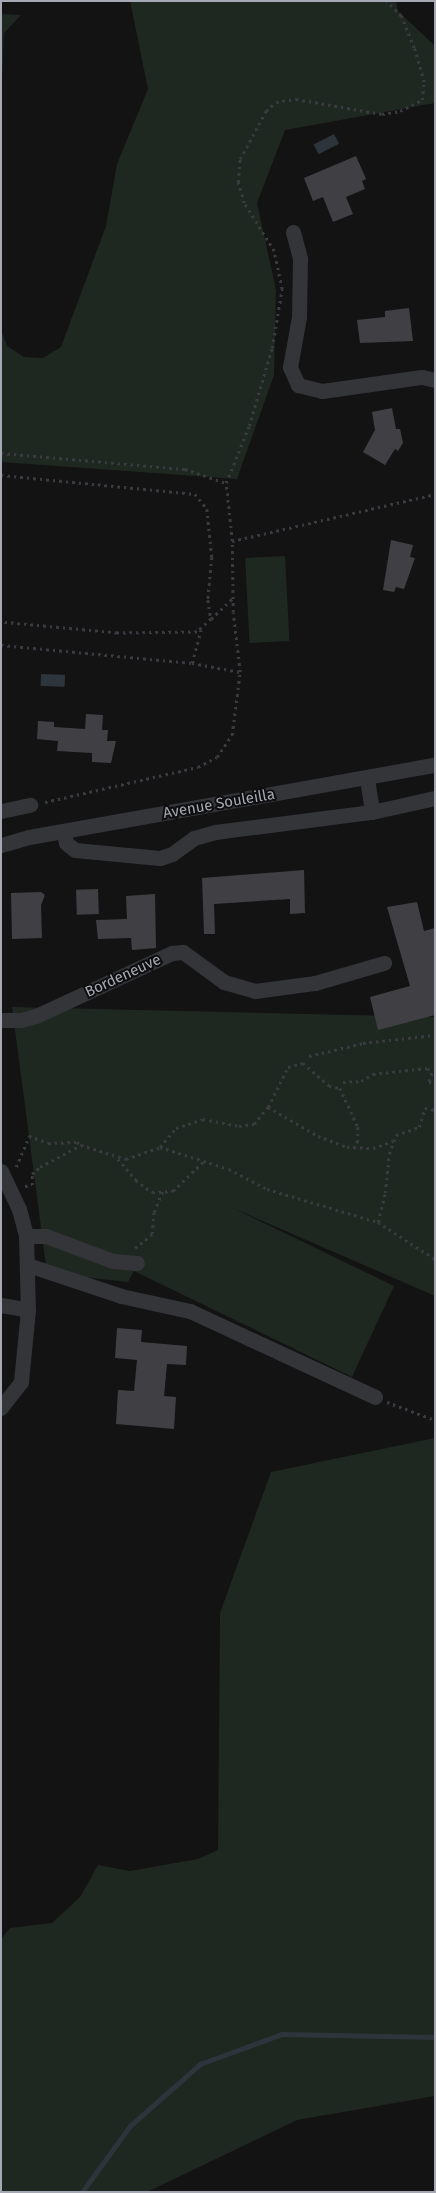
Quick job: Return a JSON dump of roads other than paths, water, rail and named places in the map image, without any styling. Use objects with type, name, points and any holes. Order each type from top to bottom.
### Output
[{"type":"street","points":[[294,232],[300,259],[299,316],[290,367],[298,386],[322,391],[422,377],[435,380]]},
{"type":"street","name":"Avenue Souleilla","points":[[1,845],[29,837],[408,772],[435,765]]},
{"type":"street","name":"Avenue Souleilla","points":[[408,772],[435,771]]},
{"type":"street","points":[[367,779],[372,812]]},
{"type":"street","points":[[64,832],[66,843],[74,850],[160,858],[172,854],[194,838],[215,832],[372,812],[435,798]]},
{"type":"street","points":[[1,811],[30,805]]},
{"type":"street","name":"Avenue Souleilla","points":[[1,834],[29,837]]},
{"type":"street","name":"Bordeneuve","points":[[1,1020],[22,1020],[36,1016],[172,953],[183,952],[224,982],[255,991],[315,983],[384,963]]},
{"type":"street","points":[[1,1408],[20,1382],[28,1310],[26,1236],[8,1173]]},
{"type":"street","points":[[26,1236],[46,1236],[113,1261],[137,1263]]},
{"type":"street","points":[[28,1265],[121,1296],[190,1312],[375,1397]]},
{"type":"street","points":[[1,1305],[28,1310]]},
{"type":"waterway","points":[[82,2192],[130,2126],[200,2064],[282,2034],[435,2037]]}]
